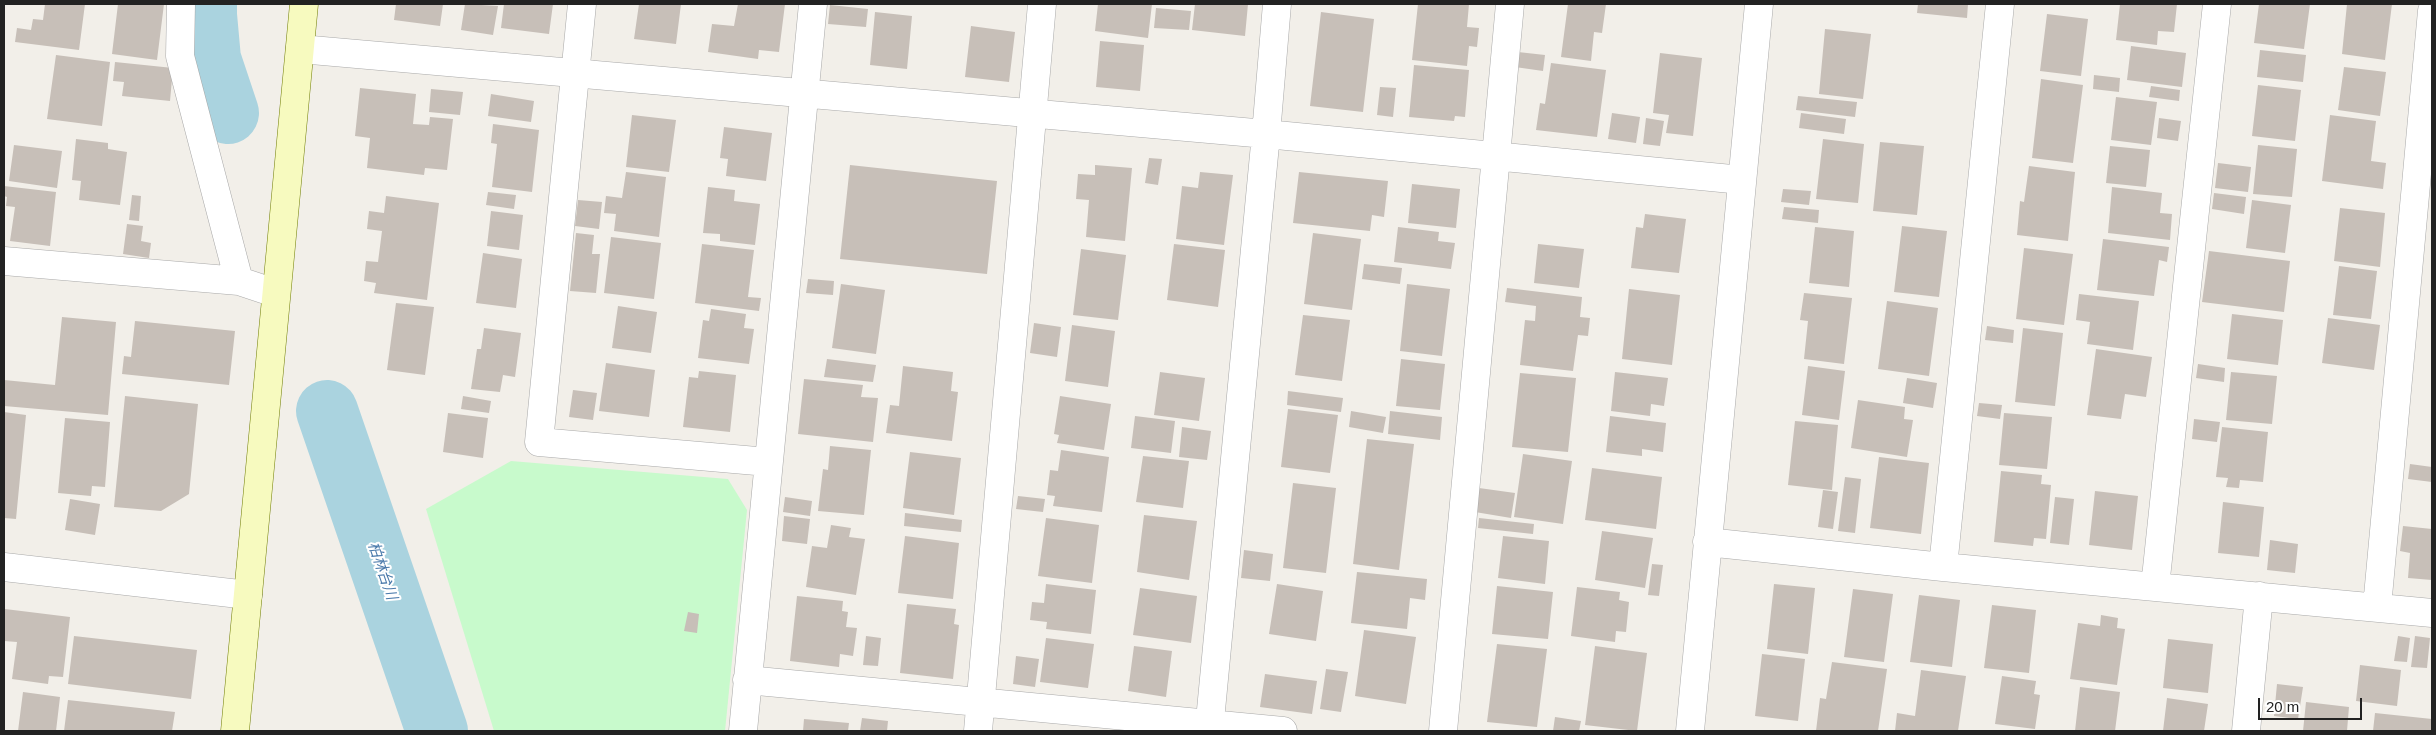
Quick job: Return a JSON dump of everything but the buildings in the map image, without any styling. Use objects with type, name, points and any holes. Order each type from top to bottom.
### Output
[{"type":"street","points":[[181,4],[180,56],[239,281]]},
{"type":"street","points":[[235,731],[275,293],[304,4]]},
{"type":"street","points":[[582,4],[538,442],[768,462]]},
{"type":"street","points":[[743,731],[813,4]]},
{"type":"street","points":[[978,731],[1042,4]]},
{"type":"street","points":[[1209,727],[1277,4]]},
{"type":"street","points":[[1443,731],[1510,4]]},
{"type":"street","points":[[1690,731],[1759,4]]},
{"type":"street","points":[[1943,567],[2000,4]]},
{"type":"street","points":[[2155,587],[2216,4]]},
{"type":"street","points":[[2377,607],[2432,11]]},
{"type":"street","points":[[300,49],[1266,134],[1496,158],[1742,180]]},
{"type":"street","points":[[4,261],[239,281],[275,293]]},
{"type":"street","points":[[1707,542],[1943,567],[2432,612]]},
{"type":"street","points":[[4,567],[248,595]]},
{"type":"street","points":[[2246,731],[2259,596]]},
{"type":"street","points":[[747,680],[980,702],[1209,727],[1283,731]]},
{"type":"green space","points":[[511,461],[728,479],[747,510],[725,731],[494,731],[426,509]]},
{"type":"waterway","name":"柏林台川","points":[[206,4],[210,59],[228,113]]},
{"type":"waterway","name":"柏林台川","points":[[327,411],[437,731]]}]
